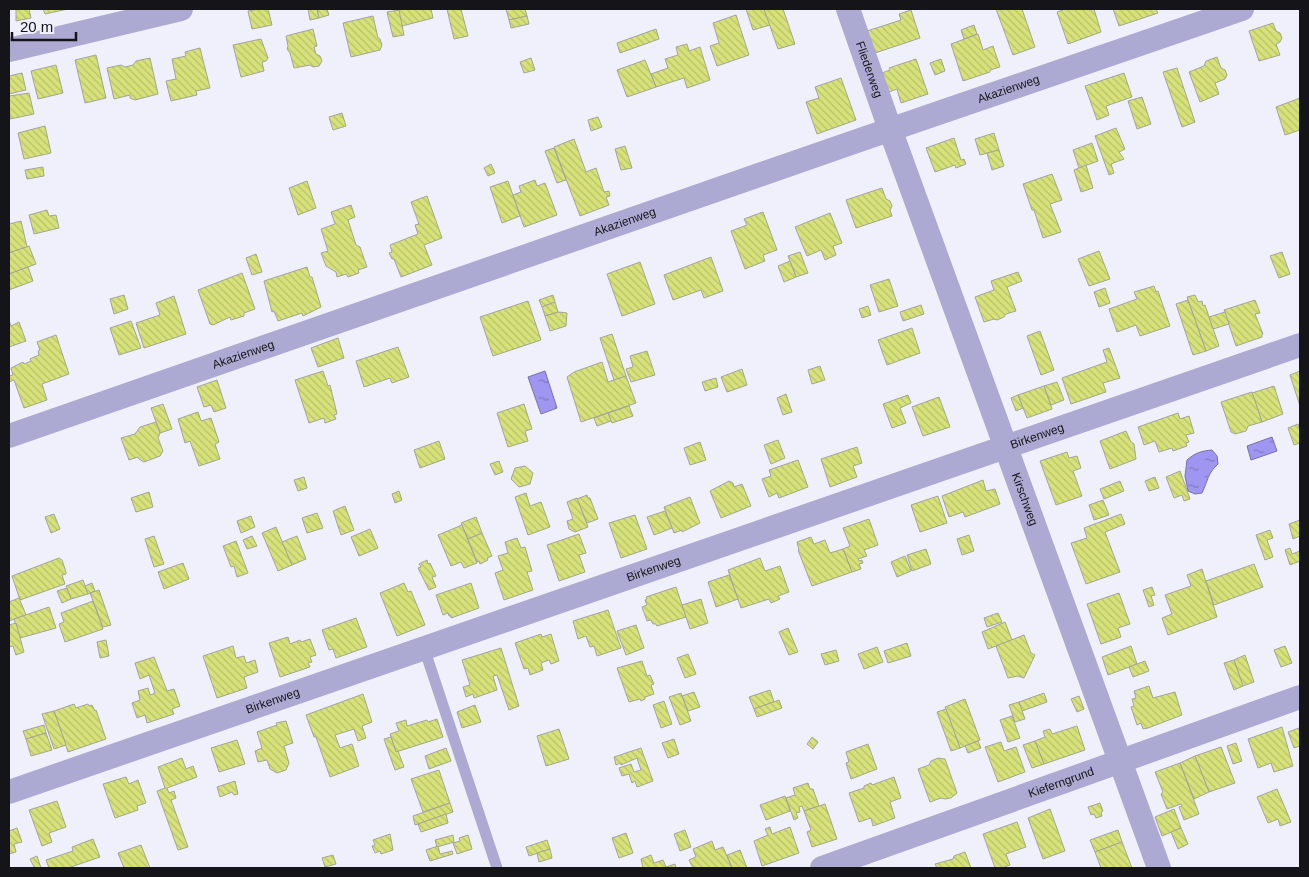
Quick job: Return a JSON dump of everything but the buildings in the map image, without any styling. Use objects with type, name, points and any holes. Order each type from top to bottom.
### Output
[{"type":"street","points":[[9,50],[181,9]]},
{"type":"street","name":"Fliederweg","points":[[848,9],[890,129]]},
{"type":"street","name":"Akazienweg","points":[[9,436],[890,129],[1242,9]]},
{"type":"street","name":"Kirschweg","points":[[890,129],[1159,868]]},
{"type":"street","name":"Birkenweg","points":[[9,792],[1300,345]]},
{"type":"street","name":"Kieferngrund","points":[[822,868],[1300,697]]},
{"type":"lane","points":[[424,648],[497,868]]},
{"type":"water","points":[[545,371],[557,408],[541,414],[528,377]]},
{"type":"water","points":[[1272,437],[1277,451],[1251,460],[1247,446]]},
{"type":"water","points":[[1212,450],[1217,456],[1218,464],[1210,474],[1202,493],[1195,494],[1188,491],[1185,476],[1187,460],[1198,453]]}]
